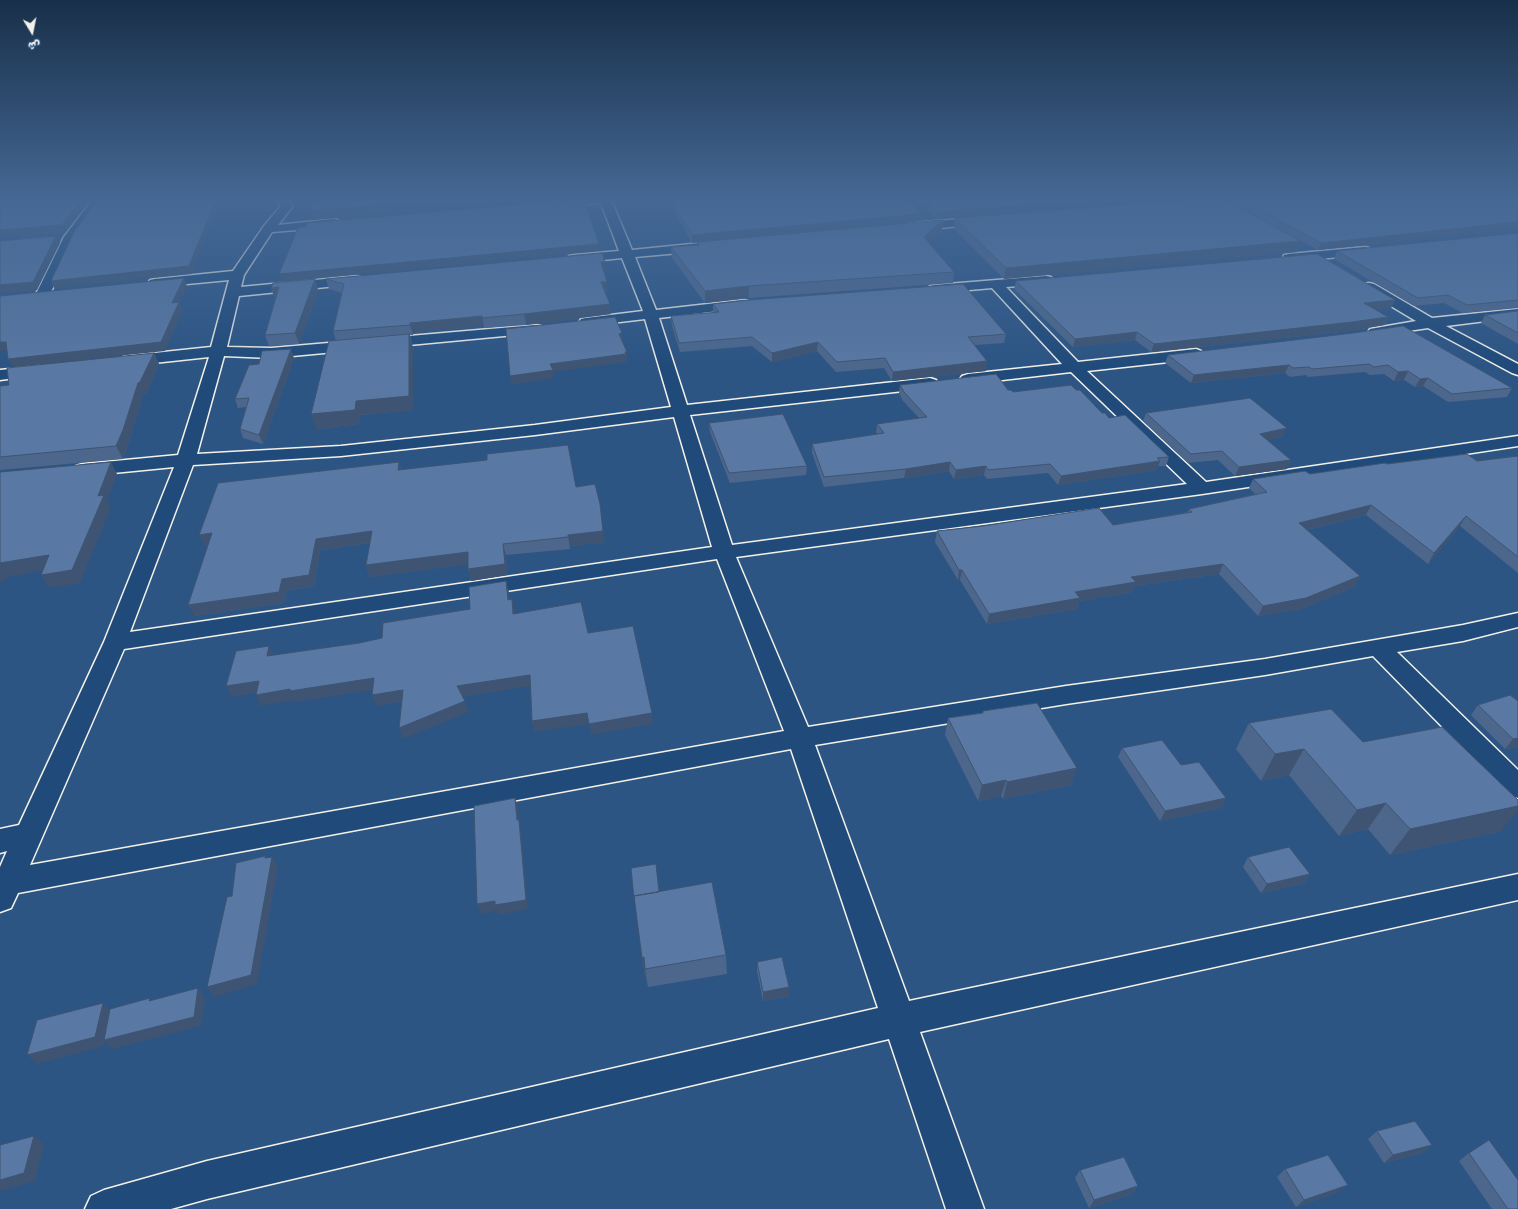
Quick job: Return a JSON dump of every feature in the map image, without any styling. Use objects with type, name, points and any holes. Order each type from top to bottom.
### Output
[{"type":"street","points":[[43,294],[61,255]]},
{"type":"street","points":[[3,890],[30,835],[115,642],[186,460],[218,351],[235,284],[252,255]]},
{"type":"street","points":[[563,260],[611,255]]},
{"type":"street","points":[[627,255],[651,314],[724,552],[800,738],[965,1209]]},
{"type":"street","points":[[1277,259],[1321,255]]},
{"type":"street","points":[[1316,256],[1336,268]]},
{"type":"street","points":[[144,284],[235,284],[366,279]]},
{"type":"street","points":[[926,290],[1058,279]]},
{"type":"street","points":[[1356,279],[1430,322],[1518,370]]},
{"type":"street","points":[[996,285],[1074,367],[1202,488]]},
{"type":"street","points":[[29,296],[59,293]]},
{"type":"street","points":[[573,324],[756,302]]},
{"type":"street","points":[[1357,335],[1430,322],[1518,313]]},
{"type":"street","points":[[109,363],[218,351],[271,353],[404,342],[550,327]]},
{"type":"street","points":[[66,471],[186,460],[341,451],[535,430],[682,411],[1213,352]]},
{"type":"street","points":[[0,375],[55,369]]},
{"type":"street","points":[[115,642],[724,552],[1202,488],[1518,441]]},
{"type":"street","points":[[3,890],[800,738],[1058,696],[1265,667],[1463,633],[1518,620]]},
{"type":"street","points":[[1379,648],[1518,787]]},
{"type":"street","points":[[0,841],[30,835]]},
{"type":"street","points":[[104,1209],[207,1180],[898,1020],[1518,887]]},
{"type":"building","points":[[0,255],[46,255],[33,282],[0,285]]},
{"type":"building","points":[[63,255],[193,255],[189,266],[51,281]]},
{"type":"building","points":[[287,255],[477,255],[279,274]]},
{"type":"building","points":[[576,255],[603,255],[605,262],[601,262],[607,282],[601,282],[610,304],[524,314],[482,318],[482,316],[410,323],[410,325],[333,331],[344,284],[326,279]]},
{"type":"building","points":[[678,255],[940,255],[954,272],[749,286],[705,291]]},
{"type":"building","points":[[993,255],[1143,255],[1006,268]]},
{"type":"building","points":[[1301,255],[1319,255],[1395,300],[1364,303],[1388,317],[1154,344],[1137,332],[1075,339],[1016,281]]},
{"type":"building","points":[[1345,255],[1518,255],[1518,300],[1467,305],[1448,295],[1418,298]]},
{"type":"building","points":[[184,278],[172,303],[179,302],[161,342],[8,359],[6,342],[0,342],[0,296]]},
{"type":"building","points":[[315,279],[295,333],[265,335],[279,287],[271,288],[273,283]]},
{"type":"building","points":[[963,284],[1006,334],[968,337],[987,361],[893,372],[885,358],[837,362],[818,342],[772,353],[752,337],[679,343],[671,316],[719,312],[713,304],[749,300]]},
{"type":"building","points":[[1518,311],[1518,333],[1485,315]]},
{"type":"building","points":[[615,317],[622,333],[619,334],[627,352],[625,352],[626,354],[550,364],[553,370],[510,376],[506,329]]},
{"type":"building","points":[[1403,326],[1512,388],[1452,394],[1428,378],[1420,379],[1408,371],[1398,372],[1388,365],[1374,367],[1369,364],[1312,369],[1309,367],[1293,368],[1289,365],[1194,375],[1168,355],[1353,333]]},
{"type":"building","points":[[409,334],[409,396],[356,401],[355,410],[311,414],[329,341]]},
{"type":"building","points":[[291,349],[259,435],[240,429],[249,398],[235,399],[249,365],[259,364],[262,351]]},
{"type":"building","points":[[154,353],[140,382],[138,383],[123,430],[116,446],[0,457],[0,386],[9,385],[7,368]]},
{"type":"building","points":[[996,374],[1008,390],[1013,392],[1071,385],[1076,390],[1080,390],[1102,413],[1105,413],[1109,418],[1125,415],[1169,457],[1157,458],[1160,461],[1061,476],[1050,464],[988,470],[986,466],[956,470],[950,462],[906,469],[824,477],[812,444],[884,433],[877,424],[927,417],[904,392],[900,385]]},
{"type":"building","points":[[1250,398],[1287,428],[1260,434],[1291,460],[1239,467],[1222,451],[1191,454],[1146,413]]},
{"type":"building","points":[[783,414],[807,466],[729,473],[709,423]]},
{"type":"building","points":[[568,445],[576,487],[595,484],[600,504],[603,531],[568,535],[568,537],[503,544],[505,564],[468,569],[468,552],[366,565],[372,531],[316,539],[309,575],[282,579],[279,592],[188,605],[212,533],[199,535],[218,483],[399,462],[398,470],[487,460],[487,454]]},
{"type":"building","points":[[1467,454],[1477,461],[1518,456],[1518,557],[1466,516],[1434,553],[1371,505],[1299,523],[1360,576],[1306,598],[1263,606],[1223,564],[1131,577],[1136,582],[1075,592],[1080,598],[989,614],[962,570],[959,570],[937,531],[983,526],[1099,508],[1113,525],[1192,512],[1189,509],[1267,492],[1253,479],[1305,471],[1310,474],[1385,463],[1387,464]]},
{"type":"building","points":[[111,462],[98,496],[104,495],[72,570],[41,575],[49,555],[0,563],[0,472]]},
{"type":"building","points":[[506,581],[508,600],[512,599],[513,614],[581,602],[588,633],[633,626],[652,713],[589,724],[587,713],[532,721],[530,675],[457,686],[465,701],[399,728],[403,690],[372,695],[374,678],[256,695],[259,681],[226,686],[236,651],[269,646],[267,656],[359,643],[382,638],[383,623],[470,609],[469,587]]},
{"type":"building","points":[[1510,695],[1518,701],[1518,738],[1513,739],[1478,705]]},
{"type":"building","points":[[1037,703],[1077,768],[1007,782],[1006,780],[982,785],[948,718]]},
{"type":"building","points":[[1331,709],[1363,742],[1442,727],[1518,800],[1518,806],[1410,829],[1386,803],[1357,810],[1304,749],[1275,754],[1249,723]]},
{"type":"building","points":[[1162,740],[1181,765],[1199,762],[1226,798],[1165,811],[1122,748]]},
{"type":"building","points":[[515,798],[517,820],[519,820],[526,900],[495,905],[495,901],[477,904],[474,806]]},
{"type":"building","points":[[1289,847],[1310,874],[1267,884],[1248,857]]},
{"type":"building","points":[[265,856],[265,858],[272,857],[251,975],[207,987],[227,897],[232,896],[236,863]]},
{"type":"building","points":[[656,864],[659,892],[634,896],[634,899],[631,868]]},
{"type":"building","points":[[712,882],[726,955],[645,969],[644,957],[642,958],[634,896]]},
{"type":"building","points":[[782,957],[789,987],[763,992],[757,962]]},
{"type":"building","points":[[198,988],[194,1017],[104,1040],[110,1009],[150,998],[149,1001]]},
{"type":"building","points":[[103,1003],[95,1037],[27,1055],[37,1020]]},
{"type":"building","points":[[1415,1121],[1432,1145],[1393,1155],[1377,1131]]},
{"type":"building","points":[[34,1136],[24,1173],[0,1180],[0,1145]]},
{"type":"building","points":[[1489,1140],[1518,1180],[1518,1209],[1508,1209],[1469,1153]]},
{"type":"building","points":[[1328,1155],[1348,1185],[1304,1200],[1285,1169]]},
{"type":"building","points":[[1124,1157],[1138,1186],[1094,1200],[1080,1170]]}]
